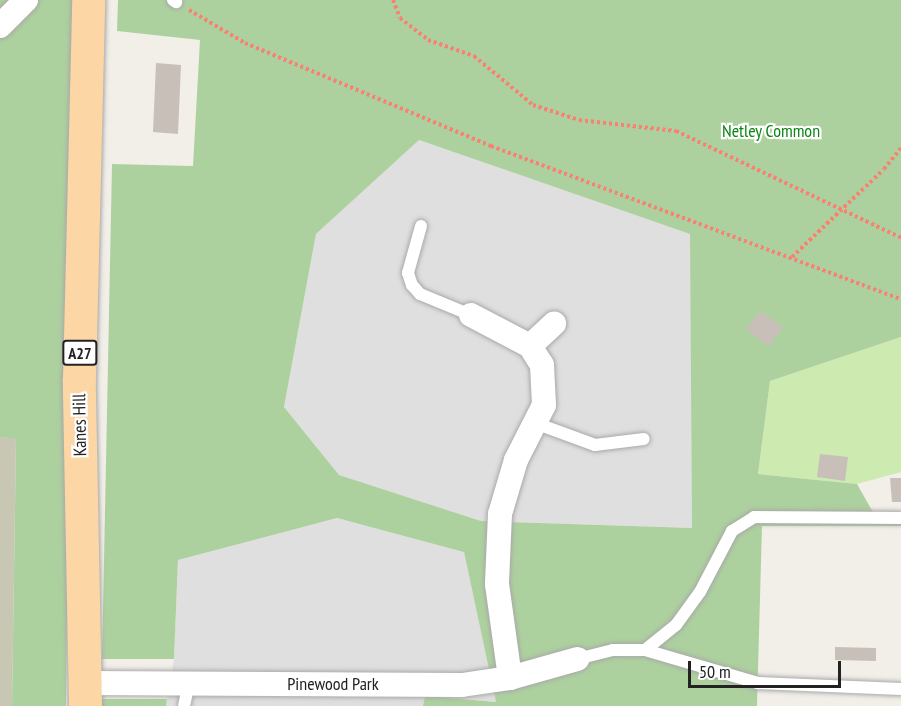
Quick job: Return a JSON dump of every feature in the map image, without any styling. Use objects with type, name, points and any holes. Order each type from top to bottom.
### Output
[{"type":"main road","name":"Kanes Hill","points":[[85,694],[79,379],[88,0]]},
{"type":"street","points":[[0,26],[26,0]]},
{"type":"street","points":[[471,315],[530,345],[542,366],[543,375],[544,405],[516,460],[500,514],[497,584],[510,678]]},
{"type":"street","points":[[530,345],[554,324]]},
{"type":"street","name":"Pinewood Park","points":[[85,694],[186,695],[462,685],[510,678],[577,659]]},
{"type":"lane","points":[[421,226],[408,273],[412,285],[420,294],[471,315]]},
{"type":"lane","points":[[535,423],[595,445],[644,439]]},
{"type":"lane","points":[[645,650],[676,625],[700,592],[732,531],[754,517],[901,518]]},
{"type":"lane","points":[[577,659],[613,650],[645,650],[758,683],[901,689]]},
{"type":"path","points":[[393,0],[400,18],[428,40],[474,56],[533,105],[579,120],[676,131],[901,238]]},
{"type":"path","points":[[174,1],[245,44],[480,142],[901,299]]},
{"type":"path","points":[[792,257],[884,169],[901,148]]},
{"type":"shaded area","points":[[419,140],[691,234],[692,528],[481,521],[339,475],[284,407],[316,234]]},
{"type":"shaded area","points":[[0,437],[16,438],[12,706],[0,706]]},
{"type":"shaded area","points":[[337,518],[464,551],[496,702],[425,696],[423,706],[166,706],[174,659],[178,560]]},
{"type":"green space","points":[[0,0],[79,0],[71,224],[66,706],[12,706],[16,439],[0,437]]},
{"type":"green space","name":"Netley Common","points":[[118,0],[901,0],[901,337],[770,381],[758,474],[857,484],[878,521],[901,522],[901,526],[762,526],[757,706],[423,706],[425,696],[496,702],[464,552],[337,518],[178,560],[174,659],[102,659],[112,164],[193,166],[200,40],[117,31]],"holes":[[[419,140],[690,234],[692,528],[481,521],[339,475],[284,407],[316,234]]]},
{"type":"green space","points":[[901,337],[901,472],[857,484],[758,474],[770,381]]},
{"type":"green space","points":[[99,699],[167,699],[166,706],[99,706]]},
{"type":"building","points":[[156,63],[181,65],[178,134],[153,132]]},
{"type":"building","points":[[760,311],[783,327],[769,346],[746,330]]},
{"type":"building","points":[[820,454],[848,457],[845,481],[817,477]]},
{"type":"building","points":[[890,478],[901,478],[901,502],[892,502]]},
{"type":"building","points":[[835,647],[876,648],[876,661],[835,660]]}]
